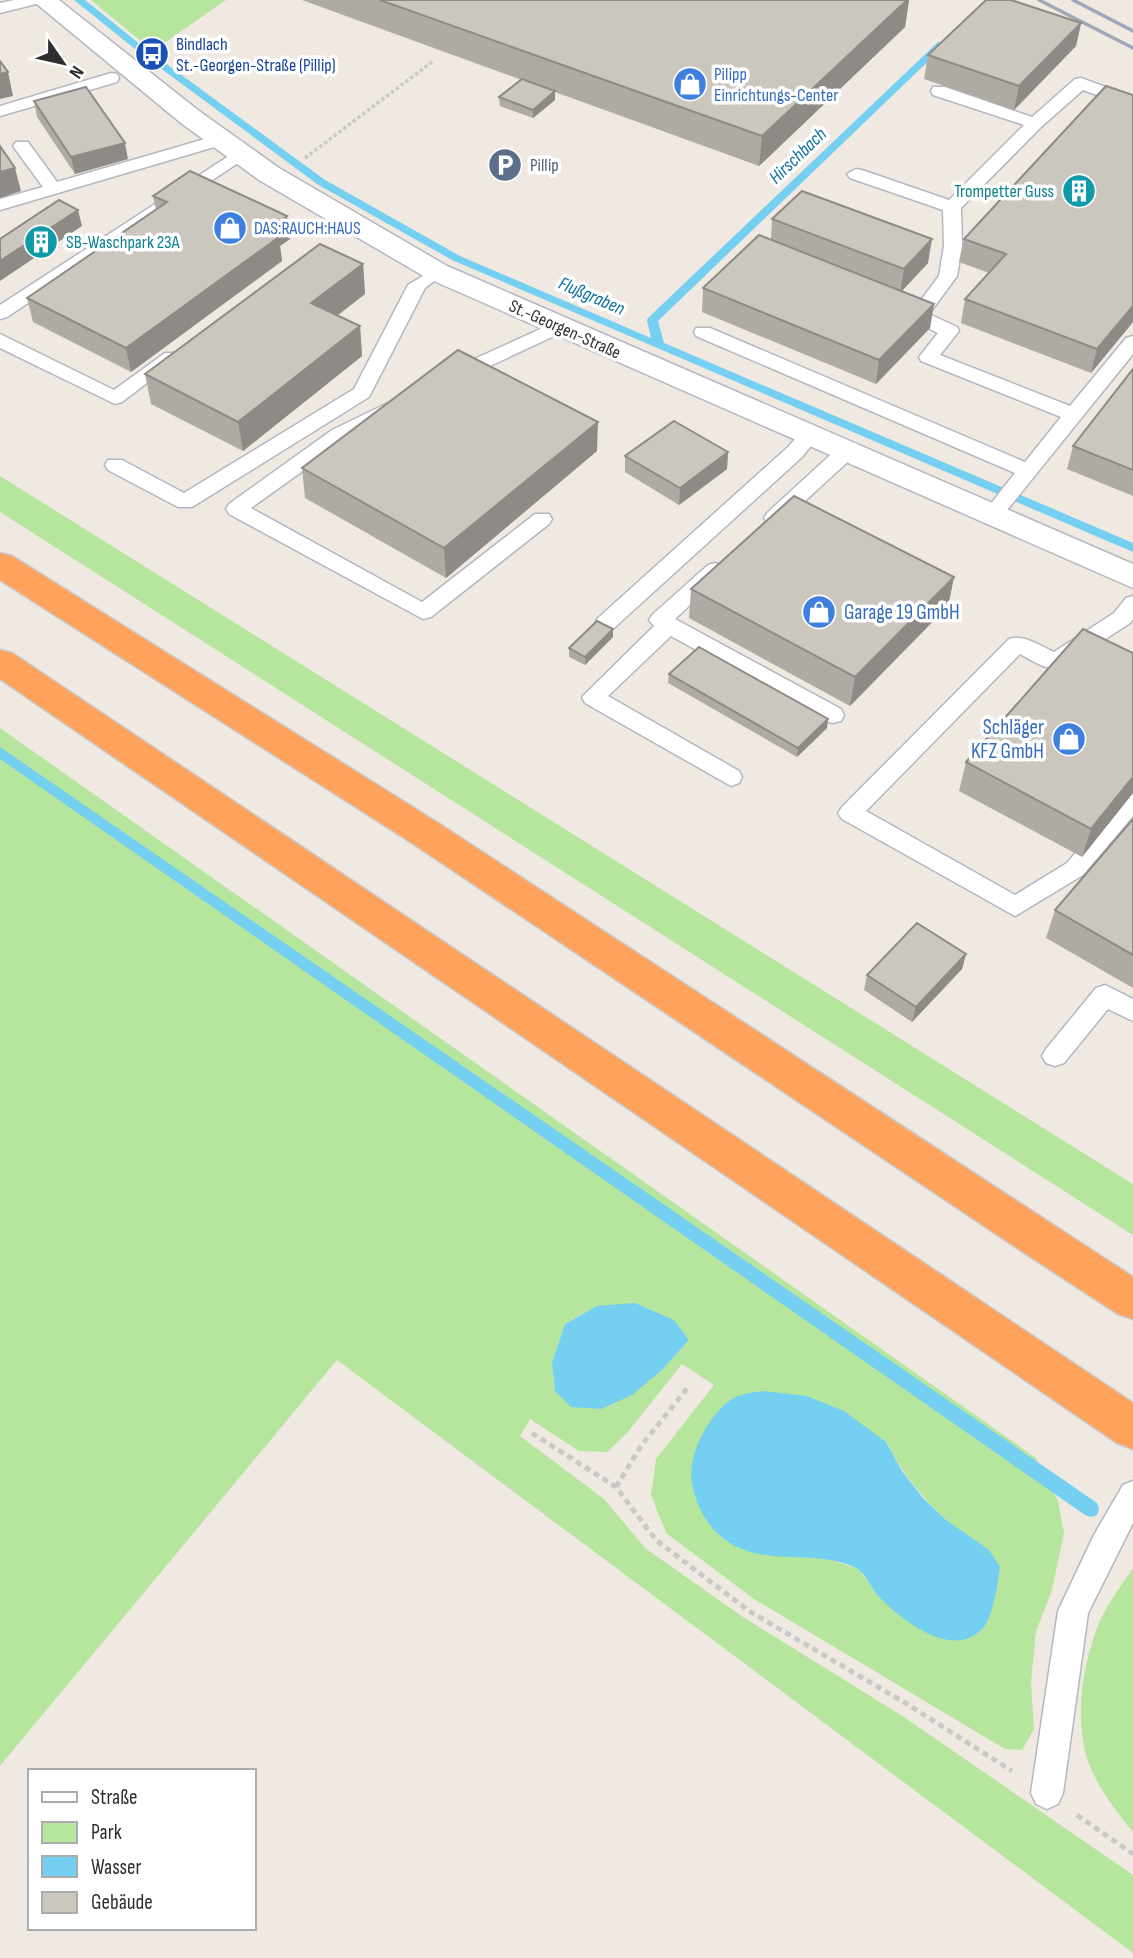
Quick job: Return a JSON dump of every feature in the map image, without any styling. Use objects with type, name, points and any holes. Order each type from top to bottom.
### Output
[{"type":"highway","points":[[0,564],[142,657],[422,831],[890,1143],[1133,1300]]},
{"type":"highway","points":[[0,662],[1133,1429]]},
{"type":"street","name":"St.-Georgen-Straße","points":[[44,0],[231,146],[304,195],[437,272],[846,452],[997,509],[1133,577]]},
{"type":"lane","points":[[4,7],[34,0]]},
{"type":"lane","points":[[0,111],[111,78]]},
{"type":"lane","points":[[1075,415],[928,357],[950,331],[919,316],[948,276],[953,246],[952,207],[1035,123],[1081,83],[1133,103]]},
{"type":"lane","points":[[939,91],[1035,123]]},
{"type":"lane","points":[[22,146],[53,190]]},
{"type":"lane","points":[[0,205],[231,146]]},
{"type":"lane","points":[[0,313],[231,146]]},
{"type":"lane","points":[[856,174],[952,207]]},
{"type":"lane","points":[[115,465],[185,502],[362,393],[417,285],[437,272]]},
{"type":"lane","points":[[434,385],[560,326]]},
{"type":"lane","points":[[703,332],[1023,479]]},
{"type":"lane","points":[[0,340],[115,398],[189,344]]},
{"type":"lane","points":[[997,509],[1133,342]]},
{"type":"lane","points":[[410,397],[338,435],[236,509],[423,611],[542,519]]},
{"type":"lane","points":[[606,623],[795,452],[809,436]]},
{"type":"lane","points":[[758,532],[846,452]]},
{"type":"lane","points":[[729,558],[660,620],[833,715]]},
{"type":"lane","points":[[1133,603],[1122,618],[1055,662],[1017,644],[850,813],[1015,907],[1075,869],[1133,800]]},
{"type":"lane","points":[[669,625],[593,697],[731,777]]},
{"type":"lane","points":[[1055,1056],[1105,995],[1133,1011]]},
{"type":"lane","points":[[1047,1793],[1073,1611],[1104,1545],[1133,1495]]},
{"type":"path","points":[[304,158],[432,62]]},
{"type":"path","points":[[616,1487],[641,1446],[689,1386]]},
{"type":"path","points":[[532,1433],[616,1487],[656,1541],[750,1611],[907,1704],[1047,1793],[1133,1854]]},
{"type":"green space","points":[[91,0],[226,0],[153,51]]},
{"type":"green space","points":[[0,476],[1133,1184],[1133,1235],[0,512]]},
{"type":"green space","points":[[0,728],[1036,1458],[1058,1501],[1064,1533],[1052,1590],[1036,1631],[1031,1683],[1034,1729],[1022,1750],[1005,1749],[754,1599],[666,1533],[651,1495],[656,1459],[714,1385],[682,1364],[627,1433],[607,1452],[579,1451],[530,1419],[520,1436],[604,1499],[645,1548],[743,1617],[904,1717],[1133,1875],[1133,1953],[337,1360],[0,1766]],"holes":[[[597,1306],[689,1339],[689,1340],[663,1369],[555,1391],[552,1362],[565,1324]],[[886,1442],[913,1484],[946,1520],[877,1594],[859,1569],[822,1557]]]},
{"type":"green space","points":[[1133,1568],[1133,1832],[1094,1776],[1083,1739],[1081,1705],[1085,1671],[1099,1623]]},
{"type":"water","points":[[635,1303],[674,1320],[689,1340],[663,1369],[632,1395],[601,1409],[571,1407],[555,1391],[552,1362],[565,1324],[597,1306]]},
{"type":"water","points":[[764,1391],[807,1396],[844,1411],[886,1442],[902,1471],[923,1498],[946,1520],[989,1550],[1000,1567],[992,1608],[983,1628],[971,1637],[957,1640],[929,1634],[889,1607],[856,1568],[821,1559],[748,1551],[732,1544],[716,1532],[700,1509],[694,1491],[691,1473],[694,1455],[708,1424],[722,1407],[738,1396]]},
{"type":"building","name":"Pilipp Einrichtungs-Center","points":[[380,0],[907,0],[762,136]]},
{"type":"building","points":[[986,0],[1011,0],[1081,23],[1019,86],[928,55]]},
{"type":"building","points":[[0,61],[8,72],[0,74]]},
{"type":"building","points":[[522,79],[555,91],[533,110],[499,97]]},
{"type":"building","name":"Trompetter Guss","points":[[1106,86],[1133,95],[1133,306],[1097,349],[965,299],[1006,254],[964,239]]},
{"type":"building","points":[[86,87],[125,143],[71,157],[34,101]]},
{"type":"building","points":[[0,146],[15,168],[0,172]]},
{"type":"building","points":[[190,171],[287,216],[266,231],[279,237],[126,348],[27,298],[167,202],[153,196]]},
{"type":"building","points":[[802,191],[932,239],[904,269],[772,219]]},
{"type":"building","points":[[59,200],[78,210],[0,261],[0,239]]},
{"type":"building","points":[[759,235],[934,304],[879,360],[703,288]]},
{"type":"building","points":[[320,244],[363,264],[311,303],[360,326],[238,422],[145,374]]},
{"type":"building","points":[[458,350],[598,422],[444,548],[302,468]]},
{"type":"building","points":[[1133,369],[1133,470],[1073,446]]},
{"type":"building","points":[[674,421],[728,452],[680,488],[625,456]]},
{"type":"building","name":"Garage 19 GmbH","points":[[794,496],[954,577],[855,677],[691,589]]},
{"type":"building","points":[[597,621],[613,629],[585,657],[569,648]]},
{"type":"building","name":"Schläger KFZ GmbH","points":[[1083,629],[1133,653],[1133,777],[1091,829],[966,762]]},
{"type":"building","points":[[699,647],[828,719],[798,748],[669,674]]},
{"type":"building","points":[[1133,819],[1133,955],[1055,910]]},
{"type":"building","points":[[917,923],[966,954],[916,1007],[867,975]]},
{"type":"waterway","name":"Flußgraben","points":[[79,0],[143,51],[321,182],[456,258],[659,345]]},
{"type":"waterway","name":"Hirschbach","points":[[659,345],[652,320],[941,44]]},
{"type":"waterway","name":"Flußgraben","points":[[659,345],[1133,548]]},
{"type":"waterway","points":[[0,752],[1091,1509]]},
{"type":"railway","points":[[1039,0],[1133,48]]},
{"type":"railway","points":[[1073,0],[1133,31]]},
{"type":"place","name":"Bindlach St.-Georgen-Straße (Pillip)","points":[[152,54]]},
{"type":"place","name":"Pilipp Einrichtungs-Center","points":[[690,84]]},
{"type":"place","name":"Pillip","points":[[505,165]]},
{"type":"place","name":"Trompetter Guss","points":[[1079,191]]},
{"type":"place","name":"DAS:RAUCH:HAUS","points":[[230,228]]},
{"type":"place","name":"SB-Waschpark 23A","points":[[41,242]]},
{"type":"place","name":"Garage 19 GmbH","points":[[819,612]]},
{"type":"place","name":"Schläger KFZ GmbH","points":[[1069,739]]}]
